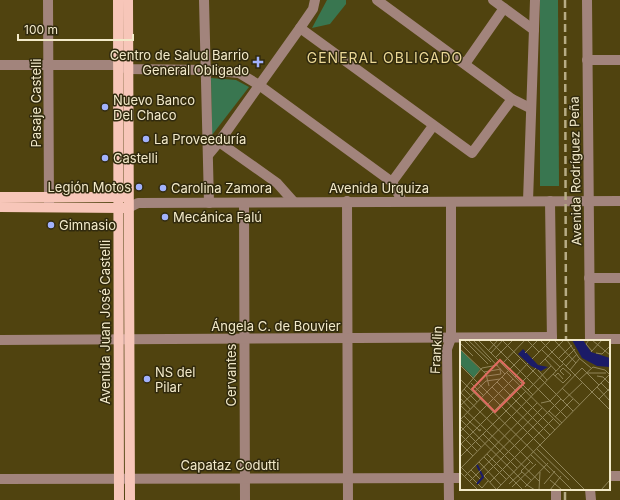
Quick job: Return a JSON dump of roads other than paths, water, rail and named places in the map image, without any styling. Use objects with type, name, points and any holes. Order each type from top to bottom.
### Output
[{"type":"main road","name":"Avenida Juan José Castelli","points":[[118,0],[117,65],[130,340],[130,500]]},
{"type":"main road","name":"Avenida Juan José Castelli","points":[[124,201],[128,69],[128,0]]},
{"type":"main road","name":"Avenida Urquiza","points":[[0,196],[49,202],[117,207],[124,201]]},
{"type":"main road","name":"Avenida Urquiza","points":[[0,207],[49,202],[124,201]]},
{"type":"main road","name":"Avenida Juan José Castelli","points":[[117,207],[119,500]]},
{"type":"street","name":"Pasaje Castelli","points":[[48,0],[49,202]]},
{"type":"street","points":[[204,0],[209,154],[209,203]]},
{"type":"street","points":[[209,154],[300,28],[313,9],[315,0]]},
{"type":"street","points":[[377,0],[512,99],[530,108]]},
{"type":"street","points":[[493,0],[534,30]]},
{"type":"street","points":[[528,201],[530,108],[535,0]]},
{"type":"street","name":"Avenida Rodríguez Peña","points":[[586,0],[590,201],[590,340]]},
{"type":"street","points":[[465,64],[504,8]]},
{"type":"street","points":[[300,28],[472,153],[512,99]]},
{"type":"street","points":[[587,60],[620,60]]},
{"type":"street","points":[[0,65],[117,65],[128,69],[206,70],[239,73],[259,85],[392,182],[402,201]]},
{"type":"street","points":[[392,182],[433,126]]},
{"type":"street","points":[[219,142],[277,183],[293,201]]},
{"type":"street","name":"Avenida Urquiza","points":[[124,201],[138,203],[244,203],[293,201],[620,201]]},
{"type":"street","points":[[347,201],[348,500]]},
{"type":"street","name":"Avenida Rodríguez Peña","points":[[550,201],[552,339]]},
{"type":"street","name":"Franklin","points":[[448,500],[447,349],[451,338],[452,202]]},
{"type":"street","name":"Cervantes","points":[[244,203],[245,500]]},
{"type":"street","points":[[589,278],[620,278]]},
{"type":"street","name":"Ángela C. de Bouvier","points":[[0,340],[552,339]]},
{"type":"street","points":[[590,340],[620,339]]},
{"type":"street","name":"Capataz Codutti","points":[[0,478],[460,478]]},
{"type":"street","points":[[590,490],[591,500]]},
{"type":"railway","points":[[565,0],[566,340]]},
{"type":"railway","points":[[565,490],[565,500]]},
{"type":"place","name":"Centro de Salud Barrio General Obligado","points":[[258,62]]},
{"type":"place","name":"Nuevo Banco Del Chaco","points":[[105,107]]},
{"type":"place","name":"La Proveeduría","points":[[146,139]]},
{"type":"place","name":"Castelli","points":[[105,158]]},
{"type":"place","name":"Legión Motos","points":[[139,187]]},
{"type":"place","name":"Carolina Zamora","points":[[163,188]]},
{"type":"place","name":"Mecánica Falú","points":[[165,217]]},
{"type":"place","name":"Gimnasio","points":[[51,225]]},
{"type":"place","name":"NS del Pilar","points":[[147,379]]},
{"type":"district","name":"GENERAL OBLIGADO","points":[[385,57]]}]
